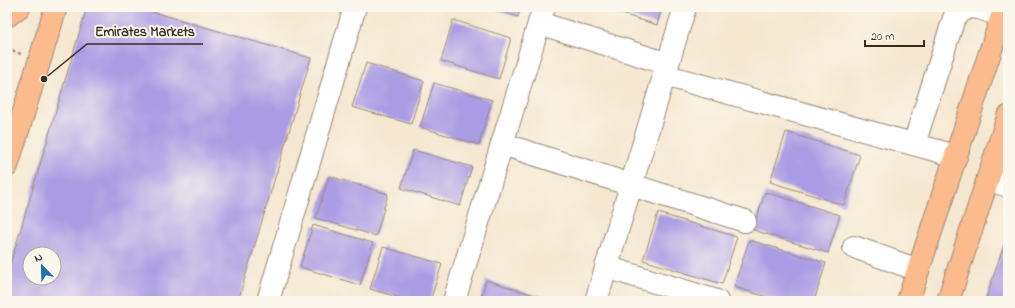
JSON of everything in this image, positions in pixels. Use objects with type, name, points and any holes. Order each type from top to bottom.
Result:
[{"type":"main road","points":[[7,16],[19,7]]},
{"type":"main road","points":[[7,166],[56,7]]},
{"type":"main road","points":[[908,301],[1003,12]]},
{"type":"main road","points":[[948,301],[1008,117]]},
{"type":"street","points":[[268,301],[356,7]]},
{"type":"street","points":[[596,301],[685,7]]},
{"type":"street","points":[[914,144],[954,18],[965,8],[979,8],[1003,12]]},
{"type":"street","points":[[454,301],[541,15],[666,70],[956,156]]},
{"type":"street","points":[[502,144],[745,221]]},
{"type":"street","points":[[988,179],[1008,186]]},
{"type":"street","points":[[854,247],[918,270]]},
{"type":"street","points":[[606,267],[717,301]]},
{"type":"path","points":[[8,48],[22,54]]},
{"type":"building","points":[[87,7],[136,7],[311,58],[238,301],[7,301],[7,275]]},
{"type":"building","points":[[486,7],[521,7],[518,17]]},
{"type":"building","points":[[600,7],[662,7],[657,25]]},
{"type":"building","points":[[453,20],[511,38],[499,79],[441,61]]},
{"type":"building","points":[[366,63],[424,81],[411,124],[352,107]]},
{"type":"building","points":[[434,83],[492,100],[479,145],[420,127]]},
{"type":"building","points":[[786,132],[860,155],[844,205],[770,182]]},
{"type":"building","points":[[413,150],[472,167],[460,206],[401,188]]},
{"type":"building","points":[[329,176],[388,194],[376,236],[316,218]]},
{"type":"building","points":[[765,192],[840,215],[828,253],[753,230]]},
{"type":"building","points":[[658,213],[737,237],[722,284],[643,260]]},
{"type":"building","points":[[313,225],[373,243],[360,285],[300,267]]},
{"type":"building","points":[[749,240],[826,263],[814,301],[780,301],[734,287]]},
{"type":"building","points":[[1004,245],[1008,247],[1008,301],[985,301]]},
{"type":"building","points":[[383,247],[442,264],[430,301],[411,301],[370,289]]},
{"type":"building","points":[[486,280],[554,301],[480,301]]},
{"type":"place","name":"Emirates Markets","points":[[44,79]]}]
